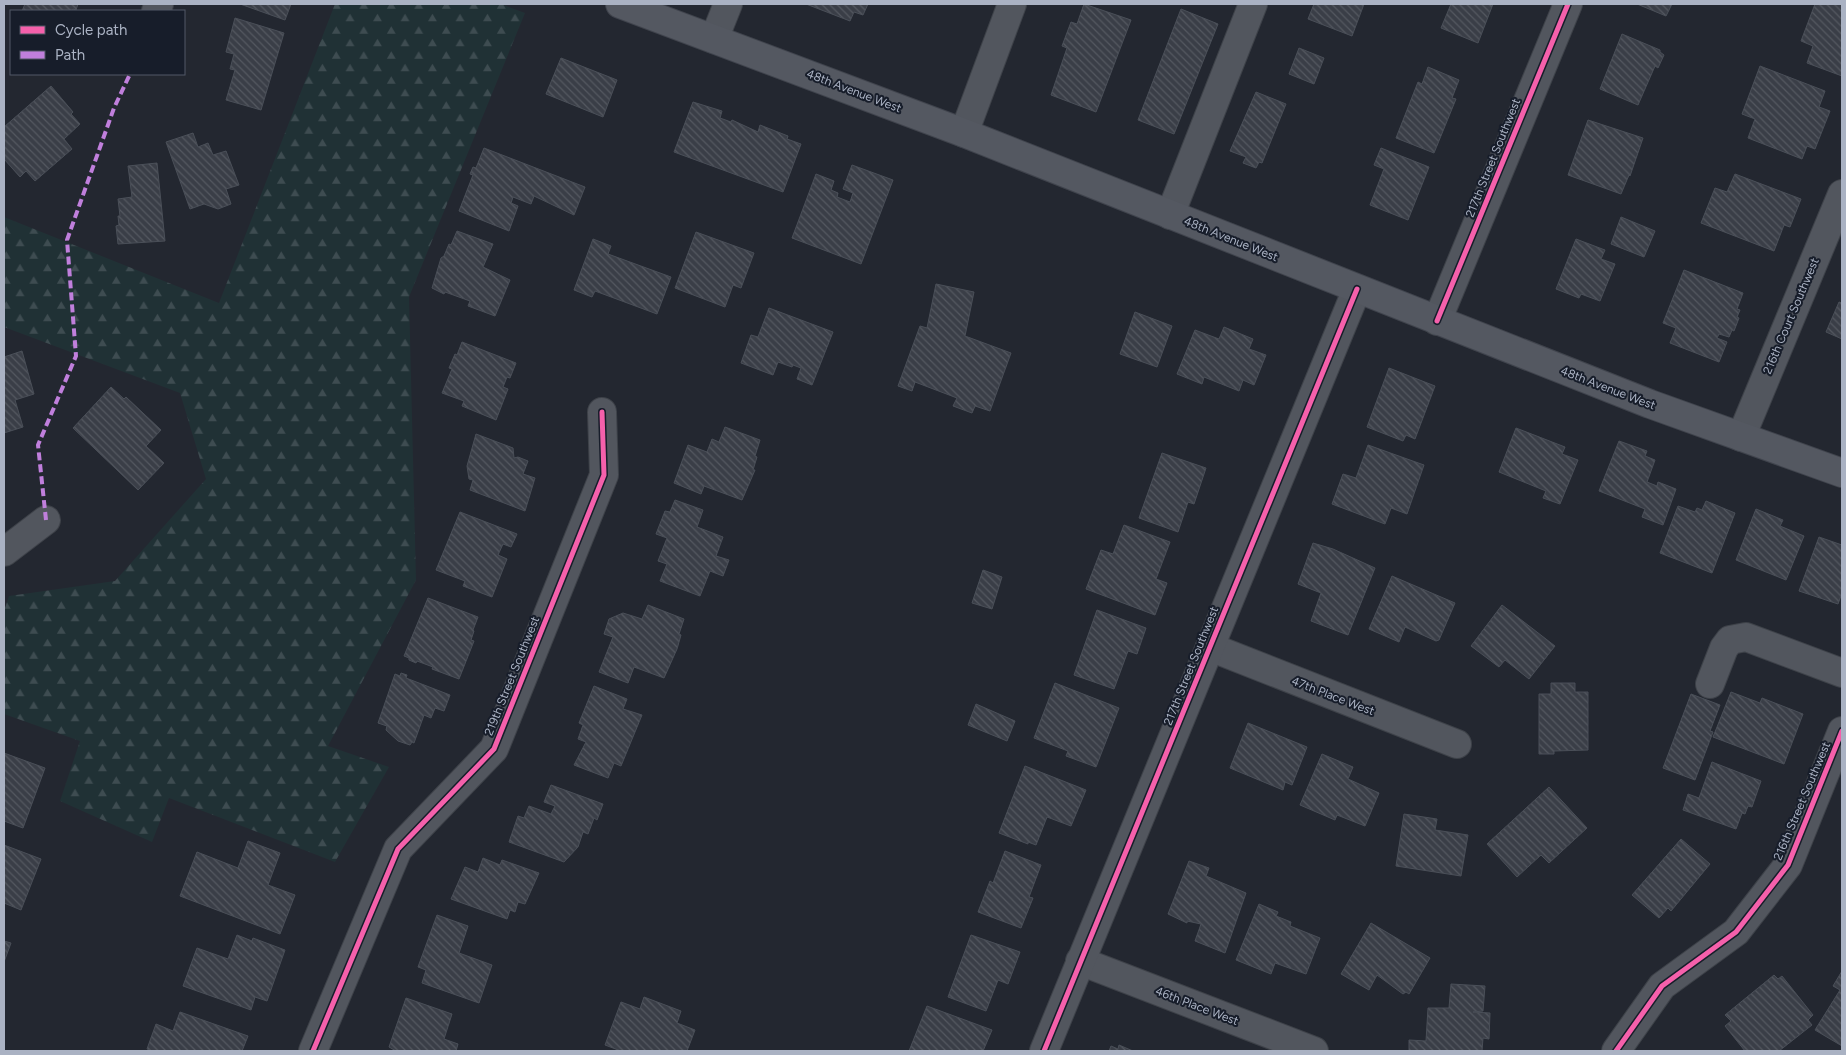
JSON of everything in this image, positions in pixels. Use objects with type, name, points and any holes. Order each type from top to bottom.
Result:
[{"type":"main road","name":"48th Avenue West","points":[[620,4],[964,133],[1437,321],[1740,437],[1842,473]]},
{"type":"street","points":[[714,38],[728,4]]},
{"type":"street","points":[[964,133],[1012,4]]},
{"type":"street","points":[[1170,215],[1253,4]]},
{"type":"street","name":"217th Street Southwest","points":[[1437,321],[1568,4]]},
{"type":"street","name":"216th Court Southwest","points":[[1740,437],[1842,194]]},
{"type":"street","name":"217th Street Southwest","points":[[1044,1051],[1357,289]]},
{"type":"street","name":"219th Street Southwest","points":[[313,1051],[398,849],[494,749],[604,475],[602,412]]},
{"type":"street","points":[[4,552],[46,520]]},
{"type":"street","points":[[1710,684],[1724,648],[1730,640],[1746,637],[1842,673]]},
{"type":"street","name":"47th Place West","points":[[1210,648],[1457,744]]},
{"type":"street","name":"216th Street Southwest","points":[[1616,1051],[1662,986],[1736,932],[1788,865],[1842,731]]},
{"type":"street","name":"46th Place West","points":[[1080,961],[1314,1051]]},
{"type":"green space","points":[[335,4],[501,4],[525,13],[409,297],[416,580],[328,746],[389,767],[335,862],[169,798],[152,842],[60,801],[80,741],[4,714],[4,611],[9,596],[115,581],[206,479],[180,393],[4,327],[4,217],[219,303]]},
{"type":"building","points":[[25,4],[78,4],[76,10],[22,10]]},
{"type":"building","points":[[240,4],[291,4],[285,20]]},
{"type":"building","points":[[806,4],[868,4],[863,15],[854,12],[850,21]]},
{"type":"building","points":[[1084,4],[1131,20],[1096,112],[1051,95],[1067,48],[1062,46],[1071,22],[1077,24]]},
{"type":"building","points":[[1314,4],[1364,4],[1352,36],[1308,19]]},
{"type":"building","points":[[1451,4],[1493,4],[1478,43],[1441,28]]},
{"type":"building","points":[[1637,4],[1672,4],[1666,16]]},
{"type":"building","points":[[1815,4],[1842,4],[1842,76],[1807,63],[1813,46],[1801,41]]},
{"type":"building","points":[[1181,9],[1218,24],[1174,134],[1138,120]]},
{"type":"building","points":[[235,18],[284,33],[261,110],[226,100],[235,70],[230,69],[234,54],[226,52]]},
{"type":"building","points":[[1622,34],[1660,50],[1664,55],[1658,68],[1655,66],[1638,105],[1600,89]]},
{"type":"building","points":[[1299,48],[1324,58],[1314,84],[1289,74]]},
{"type":"building","points":[[561,58],[617,80],[603,117],[546,94]]},
{"type":"building","points":[[1760,66],[1825,91],[1819,107],[1830,111],[1815,149],[1807,146],[1802,159],[1748,138],[1755,119],[1742,114]]},
{"type":"building","points":[[1428,67],[1459,80],[1452,98],[1456,99],[1434,153],[1396,138],[1418,82],[1422,84]]},
{"type":"building","points":[[51,86],[73,112],[71,114],[80,124],[64,139],[72,149],[35,181],[26,171],[20,177],[4,159],[4,127]]},
{"type":"building","points":[[1256,92],[1286,104],[1262,163],[1259,162],[1256,168],[1243,163],[1246,157],[1230,151]]},
{"type":"building","points":[[693,102],[722,111],[720,118],[731,122],[732,120],[758,132],[760,125],[788,136],[787,139],[801,144],[783,192],[674,152]]},
{"type":"building","points":[[1588,120],[1643,138],[1630,176],[1621,194],[1568,175]]},
{"type":"building","points":[[193,133],[198,147],[208,143],[213,155],[226,151],[239,185],[226,189],[231,204],[218,209],[204,204],[190,209],[166,142]]},
{"type":"building","points":[[484,148],[585,187],[574,215],[534,196],[531,204],[513,197],[511,203],[518,206],[509,231],[459,211],[473,175],[470,174],[473,167],[476,168]]},
{"type":"building","points":[[1381,148],[1429,167],[1408,220],[1370,205],[1384,169],[1374,165]]},
{"type":"building","points":[[157,163],[165,241],[118,244],[116,226],[119,225],[118,216],[120,216],[118,199],[132,197],[128,166]]},
{"type":"building","points":[[852,165],[893,180],[861,264],[792,238],[816,174],[834,181],[831,190],[838,193],[837,197],[850,202],[853,193],[843,189]]},
{"type":"building","points":[[1735,174],[1801,199],[1790,227],[1784,225],[1774,251],[1701,223],[1715,188],[1727,192]]},
{"type":"building","points":[[1621,217],[1655,231],[1644,257],[1611,244]]},
{"type":"building","points":[[457,231],[493,244],[483,267],[510,280],[495,316],[468,306],[470,301],[445,292],[444,294],[432,288],[441,258],[444,256],[449,244],[451,245]]},
{"type":"building","points":[[696,232],[754,253],[741,288],[733,285],[725,307],[675,288]]},
{"type":"building","points":[[593,239],[611,246],[608,254],[671,277],[657,314],[595,291],[592,297],[574,290]]},
{"type":"building","points":[[1576,239],[1605,250],[1601,259],[1615,264],[1600,301],[1581,294],[1579,298],[1556,289]]},
{"type":"building","points":[[1684,270],[1743,293],[1737,309],[1740,310],[1737,317],[1739,318],[1734,331],[1732,330],[1729,337],[1719,334],[1717,338],[1727,342],[1719,362],[1670,343],[1676,328],[1663,323]]},
{"type":"building","points":[[936,284],[974,292],[965,336],[1011,353],[990,411],[975,406],[972,413],[953,406],[957,398],[915,382],[912,391],[898,386],[920,326],[927,328]]},
{"type":"building","points":[[1839,302],[1842,303],[1842,339],[1826,332]]},
{"type":"building","points":[[769,308],[833,332],[812,385],[797,379],[801,368],[793,365],[792,367],[778,362],[773,375],[741,363],[751,335],[758,337]]},
{"type":"building","points":[[1135,312],[1172,326],[1157,367],[1120,354]]},
{"type":"building","points":[[1224,327],[1253,339],[1249,349],[1266,355],[1254,385],[1243,380],[1239,391],[1204,377],[1202,384],[1177,374],[1195,330],[1219,339]]},
{"type":"building","points":[[462,342],[516,363],[510,378],[507,377],[503,387],[508,389],[496,420],[462,406],[464,401],[442,393],[452,369],[449,368]]},
{"type":"building","points":[[22,351],[34,394],[15,400],[23,427],[4,433],[4,357]]},
{"type":"building","points":[[1389,368],[1435,386],[1415,439],[1406,435],[1403,441],[1367,427]]},
{"type":"building","points":[[111,387],[124,399],[126,397],[161,430],[146,446],[164,463],[138,490],[73,428]]},
{"type":"building","points":[[725,427],[760,440],[755,456],[757,457],[753,470],[755,470],[742,500],[704,486],[701,494],[674,483],[688,445],[707,452],[712,439],[719,442]]},
{"type":"building","points":[[1516,428],[1565,447],[1562,454],[1578,460],[1560,504],[1543,498],[1546,491],[1499,472]]},
{"type":"building","points":[[476,434],[513,448],[514,458],[518,457],[528,461],[523,474],[535,478],[525,511],[470,490],[473,480],[469,479],[467,466]]},
{"type":"building","points":[[1619,441],[1647,451],[1645,456],[1655,460],[1647,482],[1657,486],[1658,482],[1676,489],[1663,525],[1642,517],[1645,509],[1599,491]]},
{"type":"building","points":[[1368,445],[1424,465],[1407,514],[1391,508],[1385,524],[1332,504],[1343,474],[1356,478]]},
{"type":"building","points":[[1162,453],[1206,468],[1194,504],[1188,502],[1178,532],[1139,518]]},
{"type":"building","points":[[675,500],[703,510],[697,527],[723,537],[716,556],[729,560],[723,576],[710,571],[700,596],[660,581],[667,564],[658,561],[667,538],[656,534],[665,511],[670,512]]},
{"type":"building","points":[[1706,501],[1735,513],[1712,573],[1660,553],[1678,506],[1695,512],[1697,508],[1702,510]]},
{"type":"building","points":[[1756,509],[1783,520],[1780,526],[1804,536],[1786,580],[1736,560]]},
{"type":"building","points":[[460,512],[517,534],[511,547],[503,544],[498,555],[507,559],[492,597],[463,586],[465,581],[436,570]]},
{"type":"building","points":[[1124,525],[1170,542],[1156,579],[1167,583],[1155,615],[1086,589],[1101,550],[1113,554]]},
{"type":"building","points":[[1819,537],[1842,545],[1842,593],[1838,604],[1799,591]]},
{"type":"building","points":[[1313,543],[1333,549],[1375,568],[1348,635],[1311,621],[1321,593],[1298,584]]},
{"type":"building","points":[[983,570],[1002,577],[992,609],[972,603]]},
{"type":"building","points":[[1392,576],[1455,603],[1439,640],[1436,641],[1405,627],[1399,642],[1369,629]]},
{"type":"building","points":[[428,598],[478,617],[471,640],[474,641],[459,679],[417,661],[416,663],[404,656]]},
{"type":"building","points":[[648,605],[684,619],[677,649],[664,678],[634,667],[628,683],[599,672],[613,637],[604,634],[609,619],[623,613],[642,619]]},
{"type":"building","points":[[1502,605],[1555,646],[1529,679],[1505,660],[1499,667],[1471,646]]},
{"type":"building","points":[[1097,610],[1146,628],[1137,654],[1128,651],[1114,689],[1074,675]]},
{"type":"building","points":[[401,673],[407,675],[406,678],[450,695],[444,711],[435,708],[431,718],[424,715],[414,743],[412,742],[410,745],[398,741],[386,730],[387,726],[378,723],[395,674],[400,676]]},
{"type":"building","points":[[1055,683],[1119,708],[1096,767],[1066,756],[1068,751],[1034,738]]},
{"type":"building","points":[[1551,683],[1575,683],[1575,692],[1588,692],[1588,750],[1554,751],[1554,754],[1539,754],[1539,694],[1551,694]]},
{"type":"building","points":[[594,686],[627,699],[623,709],[642,715],[621,766],[614,763],[608,778],[574,765],[586,742],[578,739],[583,725],[579,723]]},
{"type":"building","points":[[1731,692],[1760,703],[1762,698],[1803,714],[1784,764],[1713,737]]},
{"type":"building","points":[[1691,694],[1720,705],[1710,731],[1713,732],[1695,780],[1663,768]]},
{"type":"building","points":[[976,704],[1015,721],[1007,741],[968,725]]},
{"type":"building","points":[[1248,723],[1307,747],[1292,785],[1285,782],[1283,790],[1230,768]]},
{"type":"building","points":[[4,753],[45,768],[23,828],[4,821]]},
{"type":"building","points":[[1322,754],[1353,767],[1348,779],[1379,793],[1365,826],[1337,815],[1335,820],[1300,805]]},
{"type":"building","points":[[1712,762],[1761,781],[1752,807],[1748,806],[1745,814],[1742,813],[1736,829],[1683,810],[1688,794],[1699,798]]},
{"type":"building","points":[[1025,766],[1086,790],[1071,826],[1047,817],[1036,845],[1028,842],[1028,844],[999,833]]},
{"type":"building","points":[[551,785],[603,804],[597,820],[594,818],[588,834],[583,832],[578,847],[564,862],[509,842],[518,816],[524,818],[529,806],[551,814],[555,806],[544,802]]},
{"type":"building","points":[[1549,787],[1587,828],[1549,863],[1541,855],[1517,877],[1487,844]]},
{"type":"building","points":[[1404,814],[1437,819],[1435,830],[1468,835],[1461,876],[1396,866]]},
{"type":"building","points":[[1681,839],[1710,864],[1671,911],[1668,908],[1659,918],[1632,895]]},
{"type":"building","points":[[248,841],[280,853],[268,885],[295,895],[280,934],[180,896],[197,852],[238,868]]},
{"type":"building","points":[[4,845],[41,859],[21,910],[4,903]]},
{"type":"building","points":[[1005,851],[1041,865],[1029,897],[1033,898],[1021,928],[978,912],[990,881],[993,883]]},
{"type":"building","points":[[483,858],[500,865],[502,860],[539,873],[525,904],[518,902],[515,912],[510,910],[507,919],[451,899],[465,867],[478,872]]},
{"type":"building","points":[[1189,861],[1209,868],[1206,876],[1246,893],[1225,953],[1195,941],[1201,924],[1187,921],[1187,923],[1168,914]]},
{"type":"building","points":[[1259,904],[1278,912],[1276,916],[1291,922],[1290,926],[1320,938],[1306,974],[1275,963],[1271,974],[1236,960]]},
{"type":"building","points":[[437,915],[468,926],[459,953],[492,965],[479,1003],[422,983],[426,970],[418,967]]},
{"type":"building","points":[[1371,923],[1430,958],[1409,994],[1406,992],[1403,994],[1377,975],[1369,990],[1341,974]]},
{"type":"building","points":[[237,935],[252,941],[253,938],[285,950],[267,1001],[255,997],[251,1010],[183,986],[197,948],[228,959]]},
{"type":"building","points":[[971,935],[1020,952],[1008,984],[998,980],[986,1011],[948,997]]},
{"type":"building","points":[[4,941],[11,943],[4,962]]},
{"type":"building","points":[[1842,971],[1842,1046],[1815,1030],[1840,990],[1833,986]]},
{"type":"building","points":[[1774,975],[1778,979],[1782,976],[1813,1015],[1808,1020],[1812,1025],[1779,1051],[1745,1051],[1725,1026],[1731,1021],[1725,1015]]},
{"type":"building","points":[[1451,984],[1485,986],[1483,1011],[1473,1012],[1490,1013],[1489,1039],[1483,1038],[1482,1051],[1409,1051],[1409,1040],[1426,1041],[1428,1008],[1449,1008]]},
{"type":"building","points":[[644,997],[681,1011],[677,1023],[695,1030],[687,1051],[621,1051],[605,1045],[621,1002],[640,1009]]},
{"type":"building","points":[[406,998],[452,1014],[444,1039],[458,1044],[456,1051],[396,1051],[389,1047]]},
{"type":"building","points":[[927,1006],[992,1030],[983,1051],[909,1051]]},
{"type":"building","points":[[180,1012],[248,1036],[242,1051],[153,1051],[147,1049],[156,1024],[173,1031]]},
{"type":"building","points":[[1119,1045],[1133,1051],[1109,1051],[1111,1046],[1118,1049]]},
{"type":"marked path","points":[[46,520],[38,445],[76,356],[67,240],[114,108],[130,75]]},
{"type":"cycle path","points":[[1437,321],[1568,4]]},
{"type":"cycle path","points":[[1044,1051],[1357,289]]},
{"type":"cycle path","points":[[313,1051],[398,849],[494,749],[604,475],[602,412]]},
{"type":"cycle path","points":[[1616,1051],[1662,986],[1736,932],[1788,865],[1842,731]]}]
